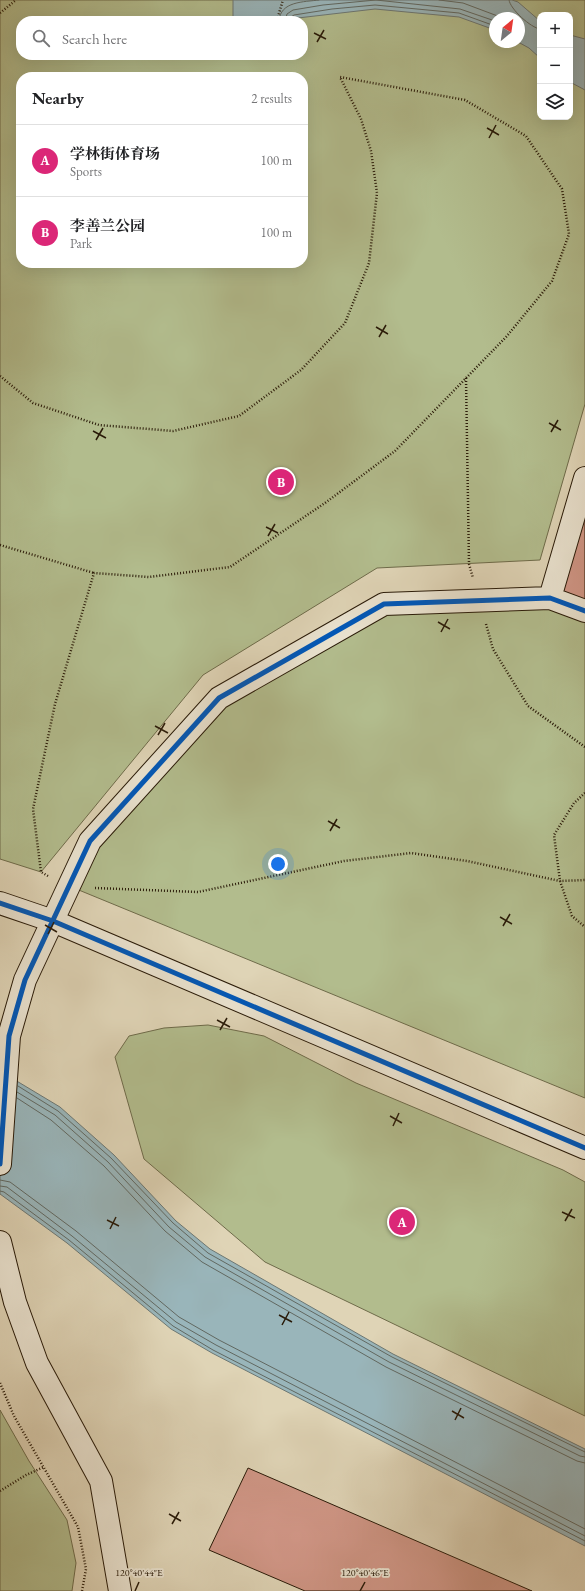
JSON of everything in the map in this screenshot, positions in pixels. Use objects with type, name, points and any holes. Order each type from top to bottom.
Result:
[{"type":"street","points":[[550,598],[585,478]]},
{"type":"street","points":[[0,1164],[10,1036],[25,980],[90,841],[219,698],[384,604],[550,598],[585,611]]},
{"type":"street","points":[[0,903],[53,921],[585,1148]]},
{"type":"street","points":[[0,1242],[15,1302],[37,1363],[101,1481],[120,1591]]},
{"type":"path","points":[[0,13],[16,0]]},
{"type":"path","points":[[278,16],[283,0]]},
{"type":"path","points":[[0,376],[33,403],[99,425],[173,431],[239,416],[301,370],[345,323],[369,262],[377,193],[371,151],[361,119],[340,77],[465,100],[526,136],[562,188],[570,234],[552,281],[507,336],[395,451],[324,503],[230,567],[149,577],[94,573],[0,545]]},
{"type":"path","points":[[94,573],[55,704],[33,809],[41,872],[69,886],[198,892],[344,861],[411,853],[467,861],[560,881],[585,880]]},
{"type":"path","points":[[585,792],[574,803],[554,835],[560,881],[572,916],[585,927]]},
{"type":"path","points":[[0,1383],[14,1416],[78,1527],[86,1569],[82,1591]]},
{"type":"path","points":[[0,1491],[26,1475],[44,1467]]},
{"type":"green space","points":[[0,0],[585,0],[585,404],[540,560],[377,568],[203,675],[41,872],[0,859]]},
{"type":"green space","points":[[550,598],[585,611],[585,1098],[69,886],[90,841],[219,698],[384,604]]},
{"type":"green space","points":[[208,1025],[264,1036],[356,1083],[563,1170],[585,1182],[585,1416],[265,1262],[144,1159],[115,1057],[129,1036],[164,1028]]},
{"type":"green space","points":[[0,1410],[29,1461],[67,1520],[76,1563],[72,1591],[0,1591]]},
{"type":"water","points":[[233,0],[512,0],[518,2],[537,18],[537,55],[525,46],[525,12],[489,12],[489,28],[459,17],[375,9],[308,16],[233,16]]},
{"type":"water","points":[[573,36],[585,39],[585,90],[573,84]]},
{"type":"water","points":[[0,1071],[60,1107],[114,1155],[176,1221],[210,1249],[393,1354],[585,1449],[585,1546],[212,1353],[171,1329],[67,1243],[0,1194]]},
{"type":"building","points":[[585,478],[585,611],[550,598]]},
{"type":"building","points":[[248,1468],[532,1591],[305,1591],[209,1550]]},
{"type":"cycle path","points":[[0,1164],[9,1036],[25,980],[90,841],[219,698],[384,604],[550,598],[585,611]]},
{"type":"cycle path","points":[[0,903],[53,921],[585,1148]]},
{"type":"place","name":"李善兰公园","points":[[281,482]]},
{"type":"place","name":"学林街体育场","points":[[402,1222]]}]
